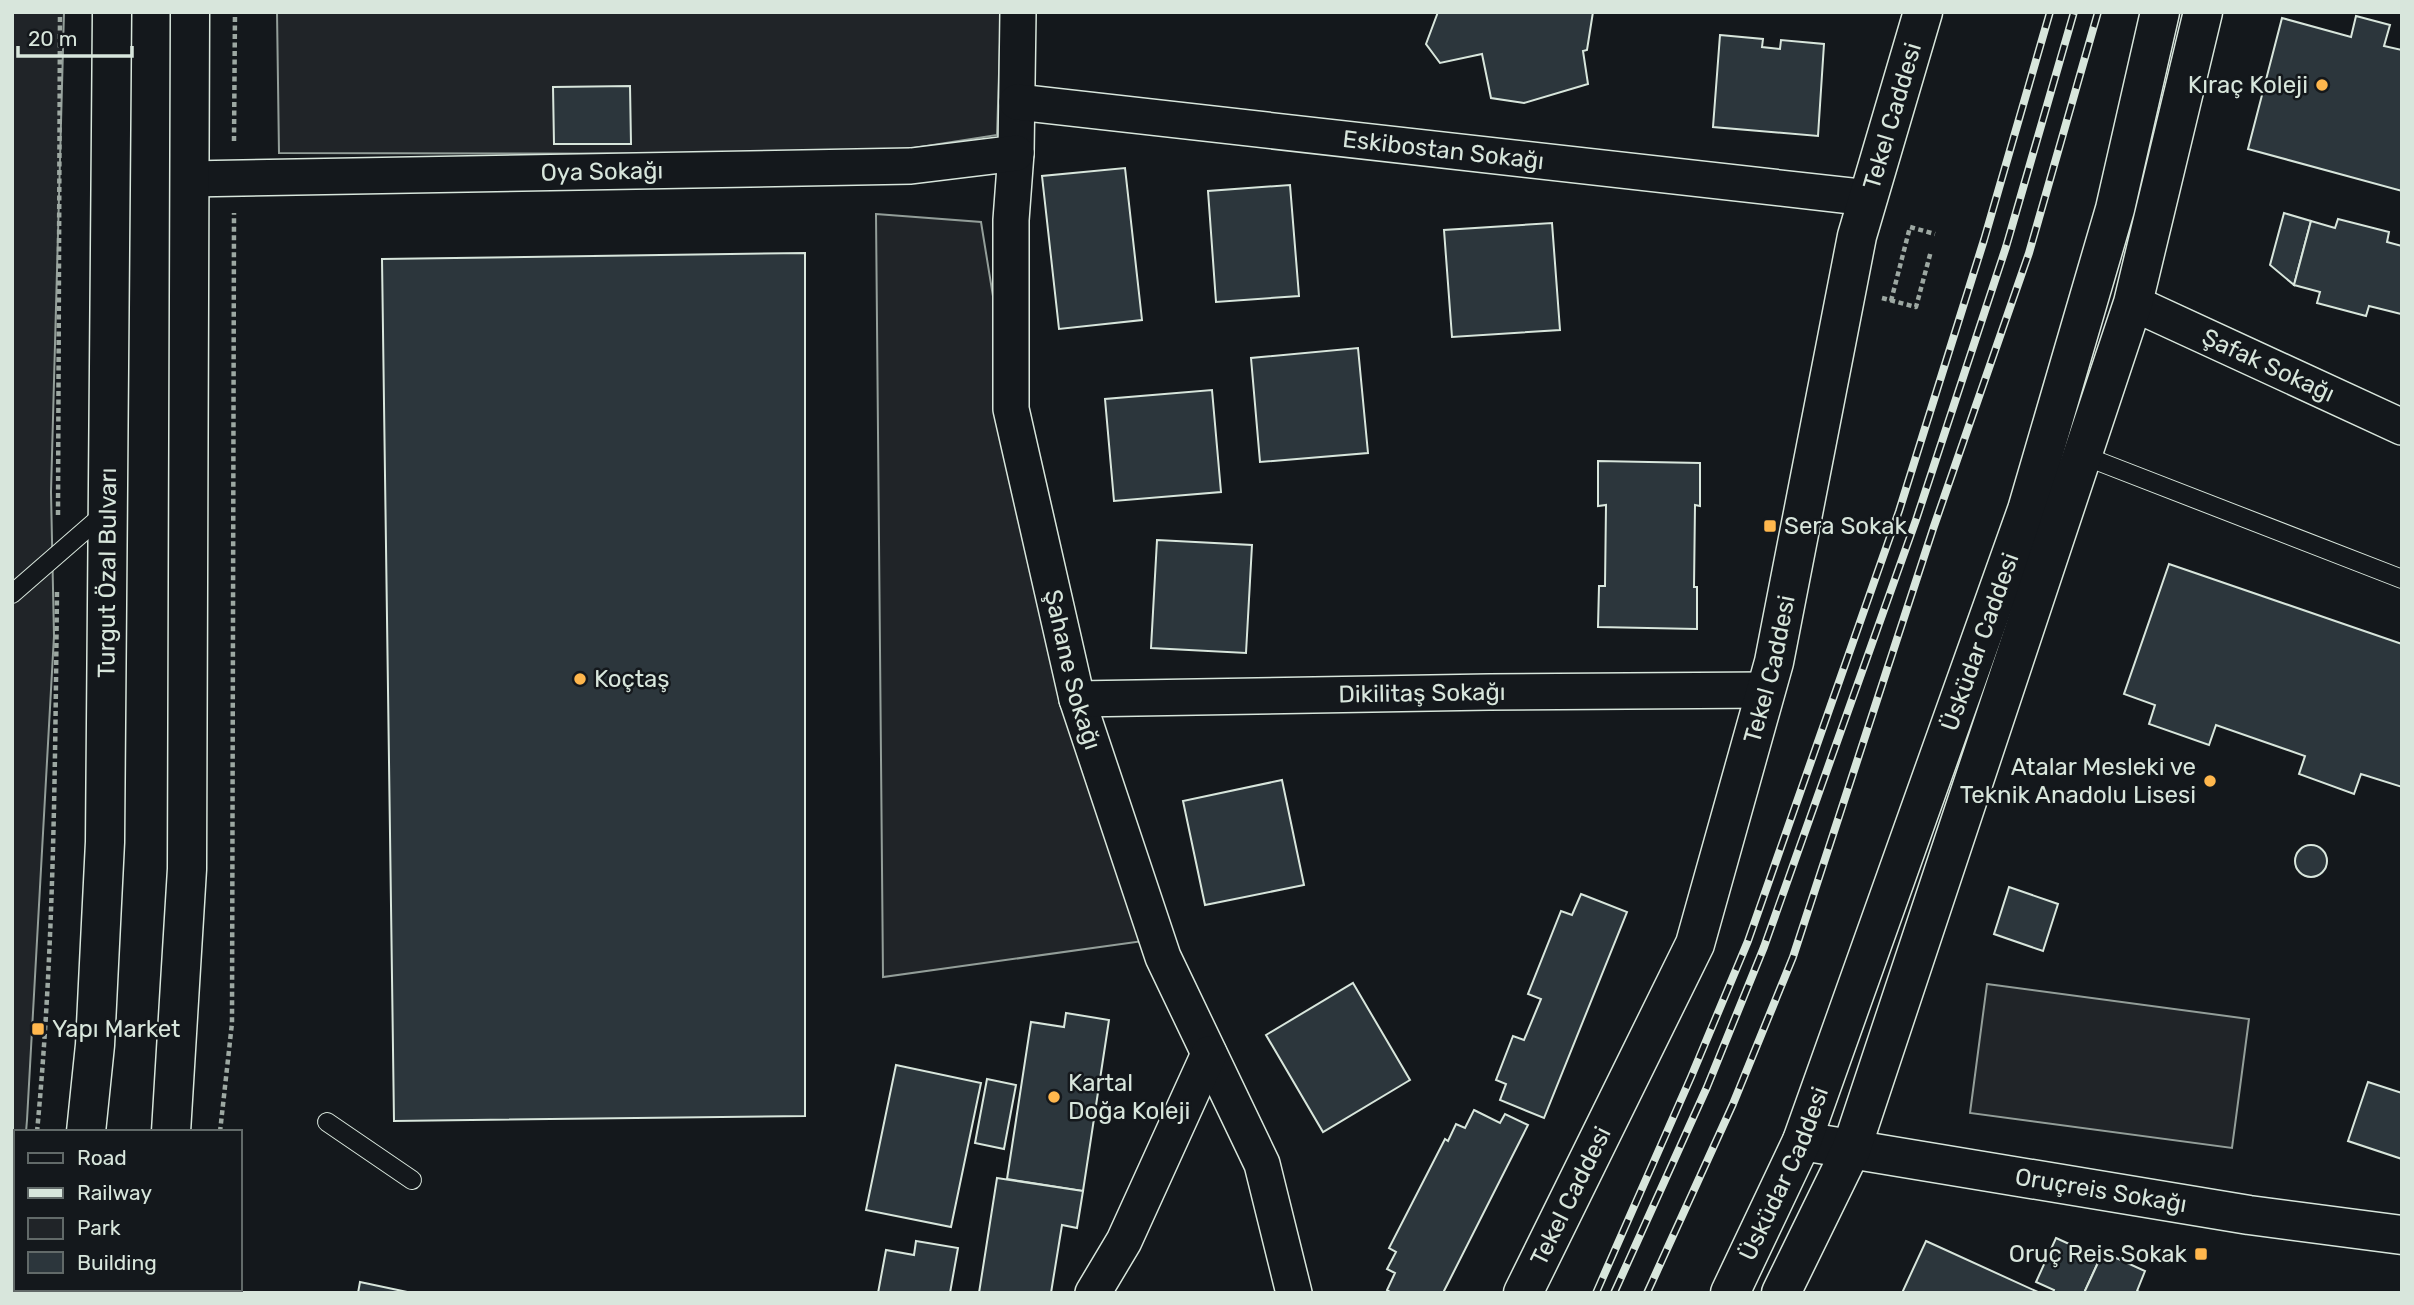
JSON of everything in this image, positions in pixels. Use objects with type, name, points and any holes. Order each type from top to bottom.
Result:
[{"type":"main road","name":"Turgut Özal Bulvarı","points":[[86,1130],[95,1045],[105,842],[111,12]]},
{"type":"main road","points":[[171,1130],[187,869],[190,12]]},
{"type":"main road","name":"Tekel Caddesi","points":[[1523,1293],[1695,944],[1774,662],[1857,236],[1923,12]]},
{"type":"main road","name":"Üsküdar Caddesi","points":[[1730,1293],[1802,1141],[2027,510],[2115,209],[2160,12]]},
{"type":"main road","name":"Üsküdar Caddesi","points":[[1781,1293],[1851,1150],[2133,303],[2203,12]]},
{"type":"main road","name":"Oruçreis Sokağı","points":[[1802,1141],[2235,1213],[2402,1235]]},
{"type":"street","name":"Şahane Sokağı","points":[[1018,12],[1016,153],[1011,220],[1011,409],[1077,699],[1163,957],[1262,1164],[1294,1293]]},
{"type":"street","name":"Eskibostan Sokağı","points":[[1017,102],[1869,198]]},
{"type":"street","name":"Oya Sokağı","points":[[188,179],[911,166],[1016,153]]},
{"type":"street","name":"Şafak Sokağı","points":[[2133,303],[2402,428]]},
{"type":"street","name":"Dikilitaş Sokağı","points":[[1077,699],[1766,690]]},
{"type":"street","points":[[1093,1293],[1124,1241],[1209,1054]]},
{"type":"lane","points":[[2082,455],[2402,579]]},
{"type":"lane","points":[[12,594],[107,511]]},
{"type":"lane","points":[[327,1122],[412,1180]]},
{"type":"path","points":[[219,1130],[232,1023],[235,12]]},
{"type":"path","points":[[1891,301],[1910,228],[1935,234]]},
{"type":"path","points":[[1916,307],[1931,251]]},
{"type":"green space","points":[[12,12],[64,12],[51,492],[54,636],[27,1120],[26,1130],[14,1130],[12,1249]]},
{"type":"green space","points":[[277,12],[1001,12],[997,135],[875,154],[279,153]]},
{"type":"green space","points":[[876,214],[981,222],[1035,556],[1158,939],[883,977]]},
{"type":"green space","points":[[1987,984],[2249,1019],[2232,1148],[1970,1113]]},
{"type":"building","points":[[1438,12],[1593,12],[1587,50],[1583,51],[1588,84],[1524,103],[1491,98],[1482,54],[1440,63],[1426,44]]},
{"type":"building","name":"Kıraç Koleji","points":[[2356,16],[2390,25],[2384,46],[2402,50],[2402,191],[2248,149],[2282,18],[2351,37]]},
{"type":"building","points":[[1720,35],[1763,39],[1762,47],[1780,49],[1781,40],[1824,44],[1818,136],[1713,127]]},
{"type":"building","points":[[630,86],[631,144],[554,144],[553,87]]},
{"type":"building","points":[[1125,168],[1142,320],[1059,329],[1042,176]]},
{"type":"building","points":[[1290,185],[1299,296],[1216,302],[1208,191]]},
{"type":"building","points":[[2284,213],[2311,221],[2294,285],[2270,265]]},
{"type":"building","points":[[2338,219],[2389,232],[2387,242],[2402,246],[2401,314],[2369,306],[2366,316],[2317,303],[2320,292],[2294,285],[2311,221],[2335,228]]},
{"type":"building","points":[[1552,223],[1560,330],[1452,337],[1444,230]]},
{"type":"building","points":[[805,253],[805,1116],[394,1121],[382,259]]},
{"type":"building","points":[[1358,348],[1368,453],[1260,462],[1251,358]]},
{"type":"building","points":[[1212,390],[1221,492],[1114,501],[1105,399]]},
{"type":"building","points":[[1598,461],[1700,463],[1700,506],[1695,505],[1694,587],[1697,587],[1697,629],[1598,627],[1599,586],[1605,586],[1606,505],[1598,506]]},
{"type":"building","points":[[1157,540],[1252,545],[1246,653],[1151,648]]},
{"type":"building","points":[[2169,564],[2402,644],[2402,787],[2361,774],[2354,794],[2299,774],[2305,756],[2216,725],[2209,745],[2149,724],[2155,705],[2124,694]]},
{"type":"building","points":[[1282,780],[1304,885],[1205,905],[1183,801]]},
{"type":"building","points":[[2311,845],[2322,850],[2327,861],[2322,872],[2311,877],[2300,872],[2295,861],[2300,850]]},
{"type":"building","points":[[2009,887],[2058,904],[2043,951],[1994,934]]},
{"type":"building","points":[[1581,894],[1627,912],[1544,1118],[1500,1100],[1506,1084],[1496,1080],[1513,1036],[1524,1040],[1541,999],[1528,994],[1561,911],[1572,915]]},
{"type":"building","points":[[1353,983],[1410,1080],[1323,1132],[1266,1035]]},
{"type":"building","points":[[1066,1013],[1109,1020],[1083,1191],[1007,1179],[1031,1022],[1064,1027]]},
{"type":"building","points":[[896,1065],[981,1083],[951,1227],[866,1210]]},
{"type":"building","points":[[987,1079],[1016,1085],[1004,1149],[975,1143]]},
{"type":"building","points":[[2368,1082],[2402,1093],[2402,1159],[2348,1141]]},
{"type":"building","points":[[1474,1110],[1500,1123],[1505,1114],[1528,1125],[1443,1293],[1392,1293],[1387,1290],[1395,1273],[1387,1269],[1396,1252],[1389,1248],[1445,1139],[1448,1141],[1456,1124],[1465,1128]]},
{"type":"building","points":[[997,1178],[1083,1191],[1077,1228],[1062,1225],[1051,1293],[979,1293]]},
{"type":"building","points":[[2056,1238],[2100,1258],[2084,1293],[2053,1293],[2054,1290],[2036,1282]]},
{"type":"building","points":[[916,1241],[958,1248],[950,1293],[878,1293],[886,1250],[914,1255]]},
{"type":"building","points":[[1926,1241],[2040,1293],[1902,1293]]},
{"type":"building","points":[[2103,1252],[2145,1271],[2137,1291],[2141,1293],[2084,1293]]},
{"type":"building","points":[[360,1282],[412,1293],[358,1293]]},
{"type":"railway","points":[[1596,1293],[1748,941],[1899,511],[1984,240],[2050,12]]},
{"type":"railway","points":[[1614,1293],[1707,1087],[1764,947],[1916,520],[2006,247],[2074,12]]},
{"type":"railway","points":[[1647,1293],[1733,1104],[1793,957],[1933,529],[2029,253],[2098,12]]},
{"type":"place","name":"Kıraç Koleji","points":[[2322,85]]},
{"type":"place","name":"Sera Sokak","points":[[1770,526]]},
{"type":"place","name":"Koçtaş","points":[[580,679]]},
{"type":"place","name":"Atalar Mesleki ve Teknik Anadolu Lisesi","points":[[2210,781]]},
{"type":"place","name":"Yapı Market","points":[[38,1029]]},
{"type":"place","name":"Kartal Doğa Koleji","points":[[1054,1097]]},
{"type":"place","name":"Oruç Reis Sokak","points":[[2201,1254]]}]
